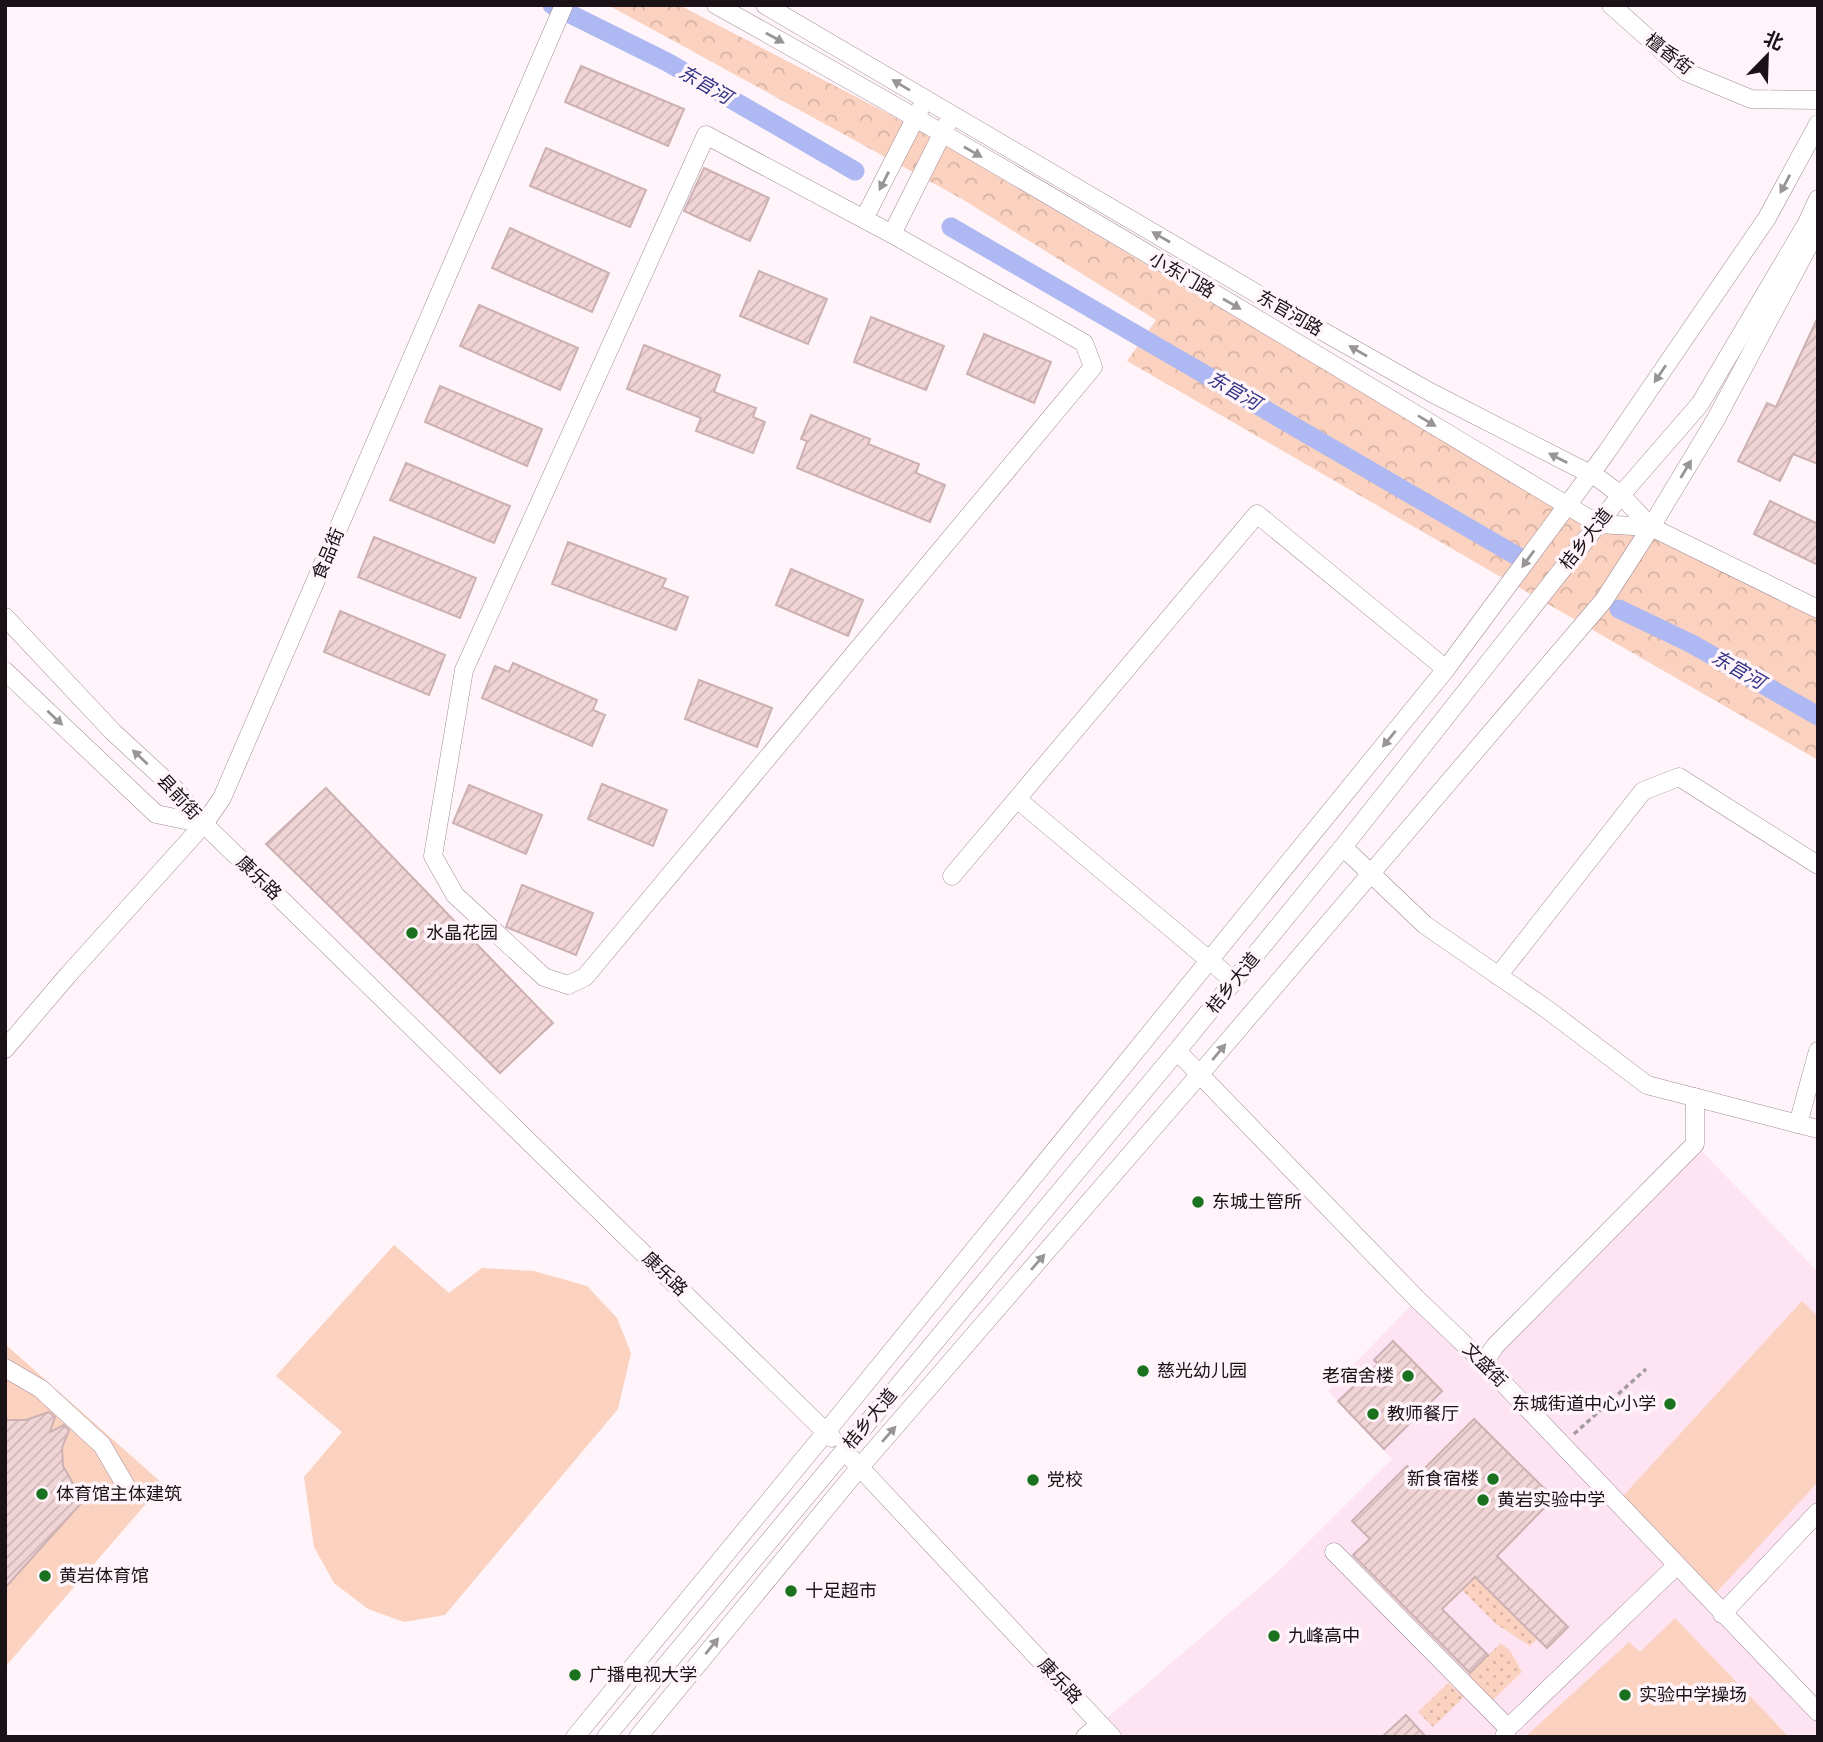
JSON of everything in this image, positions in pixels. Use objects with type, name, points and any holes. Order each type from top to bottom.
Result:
[{"type":"street","name":"食品街","points":[[5,1049],[204,824],[222,798],[564,5]]},
{"type":"street","name":"小东门路","points":[[716,5],[916,118],[1598,524],[1651,527]]},
{"type":"street","name":"东官河路","points":[[765,5],[1430,392],[1590,474],[1620,495],[1651,527],[1818,609]]},
{"type":"street","name":"檀香街","points":[[1611,5],[1686,72],[1751,99],[1818,100]]},
{"type":"street","points":[[864,219],[924,99]]},
{"type":"street","points":[[892,234],[951,114]]},
{"type":"street","points":[[575,1737],[1446,669],[1590,474],[1767,218],[1818,124]]},
{"type":"street","points":[[706,135],[864,219],[1084,343],[1093,367],[585,977],[568,985],[544,977],[455,895],[433,856],[464,670],[706,135]]},
{"type":"street","name":"桔乡大道","points":[[606,1737],[1177,1051],[1343,847],[1620,495],[1700,404],[1807,223],[1818,199]]},
{"type":"street","points":[[638,1737],[860,1467],[1604,600],[1716,419],[1818,228]]},
{"type":"street","points":[[952,876],[1257,514],[1446,669]]},
{"type":"street","name":"县前街","points":[[5,617],[113,732],[176,790],[204,824]]},
{"type":"street","name":"县前街","points":[[5,671],[156,814],[204,824]]},
{"type":"street","points":[[1498,976],[1643,791],[1679,777],[1818,865]]},
{"type":"street","points":[[1017,799],[1234,981]]},
{"type":"street","name":"康乐路","points":[[204,824],[826,1432],[1106,1730]]},
{"type":"street","points":[[1343,847],[1425,925],[1549,1010],[1647,1085],[1818,1129]]},
{"type":"street","name":"文盛街","points":[[1177,1051],[1417,1299],[1484,1363],[1722,1614],[1817,1709]]},
{"type":"street","points":[[1798,1124],[1818,1051]]},
{"type":"street","points":[[1484,1363],[1495,1346],[1695,1144],[1695,1097]]},
{"type":"street","points":[[5,1368],[41,1389],[102,1445],[130,1493]]},
{"type":"street","points":[[1722,1614],[1818,1512]]},
{"type":"street","points":[[1334,1552],[1506,1732],[1676,1566]]},
{"type":"street","points":[[1086,1737],[1106,1730]]},
{"type":"path","points":[[1562,1445],[1646,1369]]},
{"type":"shaded area","points":[[1695,1144],[1818,1272],[1818,1512],[1722,1614],[1818,1712],[1818,1737],[1112,1737],[1100,1724],[1280,1570],[1392,1459],[1328,1391],[1417,1299],[1484,1362]]},
{"type":"green space","points":[[608,5],[679,5],[889,114],[970,160],[1545,500],[1651,527],[1818,609],[1818,760],[1127,361],[1156,320],[962,199]]},
{"type":"green space","points":[[394,1245],[449,1293],[482,1268],[534,1271],[587,1286],[617,1318],[631,1353],[618,1409],[445,1615],[404,1622],[368,1609],[334,1583],[314,1547],[304,1477],[342,1432],[276,1376]]},
{"type":"green space","points":[[1802,1301],[1818,1317],[1818,1482],[1715,1594],[1622,1497]]},
{"type":"green space","name":"黄岩体育馆","points":[[5,1344],[163,1484],[5,1667]]},
{"type":"green space","points":[[1475,1577],[1537,1639],[1530,1646],[1496,1624],[1462,1590]]},
{"type":"green space","points":[[1675,1618],[1789,1737],[1525,1737],[1629,1642],[1640,1652]]},
{"type":"green space","points":[[1501,1643],[1511,1652],[1522,1672],[1491,1702],[1466,1676]]},
{"type":"green space","points":[[1448,1683],[1464,1697],[1433,1727],[1418,1712]]},
{"type":"building","points":[[581,66],[684,109],[668,146],[565,102]]},
{"type":"building","points":[[546,148],[646,190],[630,227],[530,186]]},
{"type":"building","points":[[704,168],[769,198],[750,241],[684,211]]},
{"type":"building","points":[[510,228],[609,273],[592,312],[492,268]]},
{"type":"building","points":[[759,271],[827,299],[808,344],[740,316]]},
{"type":"building","points":[[479,305],[578,348],[560,390],[460,346]]},
{"type":"building","points":[[871,317],[944,346],[926,390],[854,362]]},
{"type":"building","points":[[1818,317],[1818,464],[1793,454],[1780,481],[1738,461],[1767,403],[1776,407]]},
{"type":"building","points":[[984,334],[1051,362],[1034,403],[967,374]]},
{"type":"building","points":[[644,345],[720,375],[714,392],[756,408],[753,417],[765,422],[753,453],[696,431],[701,418],[627,389]]},
{"type":"building","points":[[440,386],[542,429],[527,466],[425,422]]},
{"type":"building","points":[[811,415],[870,439],[868,444],[919,464],[916,473],[945,485],[930,522],[797,468],[807,441],[801,439]]},
{"type":"building","points":[[406,463],[510,506],[494,543],[390,500]]},
{"type":"building","points":[[1770,501],[1818,524],[1818,565],[1754,534]]},
{"type":"building","points":[[374,537],[476,578],[460,618],[358,577]]},
{"type":"building","points":[[568,542],[666,579],[662,587],[688,597],[676,630],[552,584]]},
{"type":"building","points":[[791,569],[863,600],[848,636],[776,605]]},
{"type":"building","points":[[340,611],[445,655],[429,695],[324,652]]},
{"type":"building","points":[[513,663],[597,700],[593,710],[605,715],[592,746],[482,698],[495,666],[509,672]]},
{"type":"building","points":[[699,680],[772,708],[757,747],[685,719]]},
{"type":"building","points":[[602,784],[667,810],[653,846],[588,819]]},
{"type":"building","points":[[469,785],[542,815],[526,854],[453,823]]},
{"type":"building","name":"水晶花园","points":[[326,788],[553,1023],[500,1073],[266,844]]},
{"type":"building","points":[[522,885],[593,913],[576,955],[506,927]]},
{"type":"building","points":[[1393,1341],[1442,1391],[1384,1449],[1338,1401],[1378,1364],[1374,1360]]},
{"type":"building","name":"体育馆主体建筑","points":[[49,1412],[55,1417],[50,1432],[64,1425],[69,1430],[62,1448],[63,1466],[83,1501],[5,1588],[5,1420],[26,1420]]},
{"type":"building","points":[[1474,1419],[1554,1498],[1497,1556],[1568,1627],[1547,1648],[1475,1577],[1442,1609],[1488,1655],[1470,1673],[1353,1555],[1370,1539],[1352,1521],[1407,1466],[1417,1476]]},
{"type":"building","points":[[1406,1715],[1426,1737],[1382,1737]]},
{"type":"waterway","name":"东官河","points":[[552,5],[667,62],[855,171]]},
{"type":"waterway","name":"东官河","points":[[951,227],[1517,556]]},
{"type":"waterway","name":"东官河","points":[[1619,609],[1692,644],[1818,716]]},
{"type":"place","name":"水晶花园","points":[[412,933]]},
{"type":"place","name":"东城土管所","points":[[1198,1202]]},
{"type":"place","name":"慈光幼儿园","points":[[1143,1371]]},
{"type":"place","name":"老宿舍楼","points":[[1408,1376]]},
{"type":"place","name":"东城街道中心小学","points":[[1670,1404]]},
{"type":"place","name":"教师餐厅","points":[[1373,1414]]},
{"type":"place","name":"新食宿楼","points":[[1493,1479]]},
{"type":"place","name":"党校","points":[[1033,1480]]},
{"type":"place","name":"体育馆主体建筑","points":[[42,1494]]},
{"type":"place","name":"黄岩实验中学","points":[[1483,1500]]},
{"type":"place","name":"黄岩体育馆","points":[[45,1576]]},
{"type":"place","name":"十足超市","points":[[791,1591]]},
{"type":"place","name":"九峰高中","points":[[1274,1636]]},
{"type":"place","name":"广播电视大学","points":[[575,1675]]},
{"type":"place","name":"实验中学操场","points":[[1625,1695]]}]
